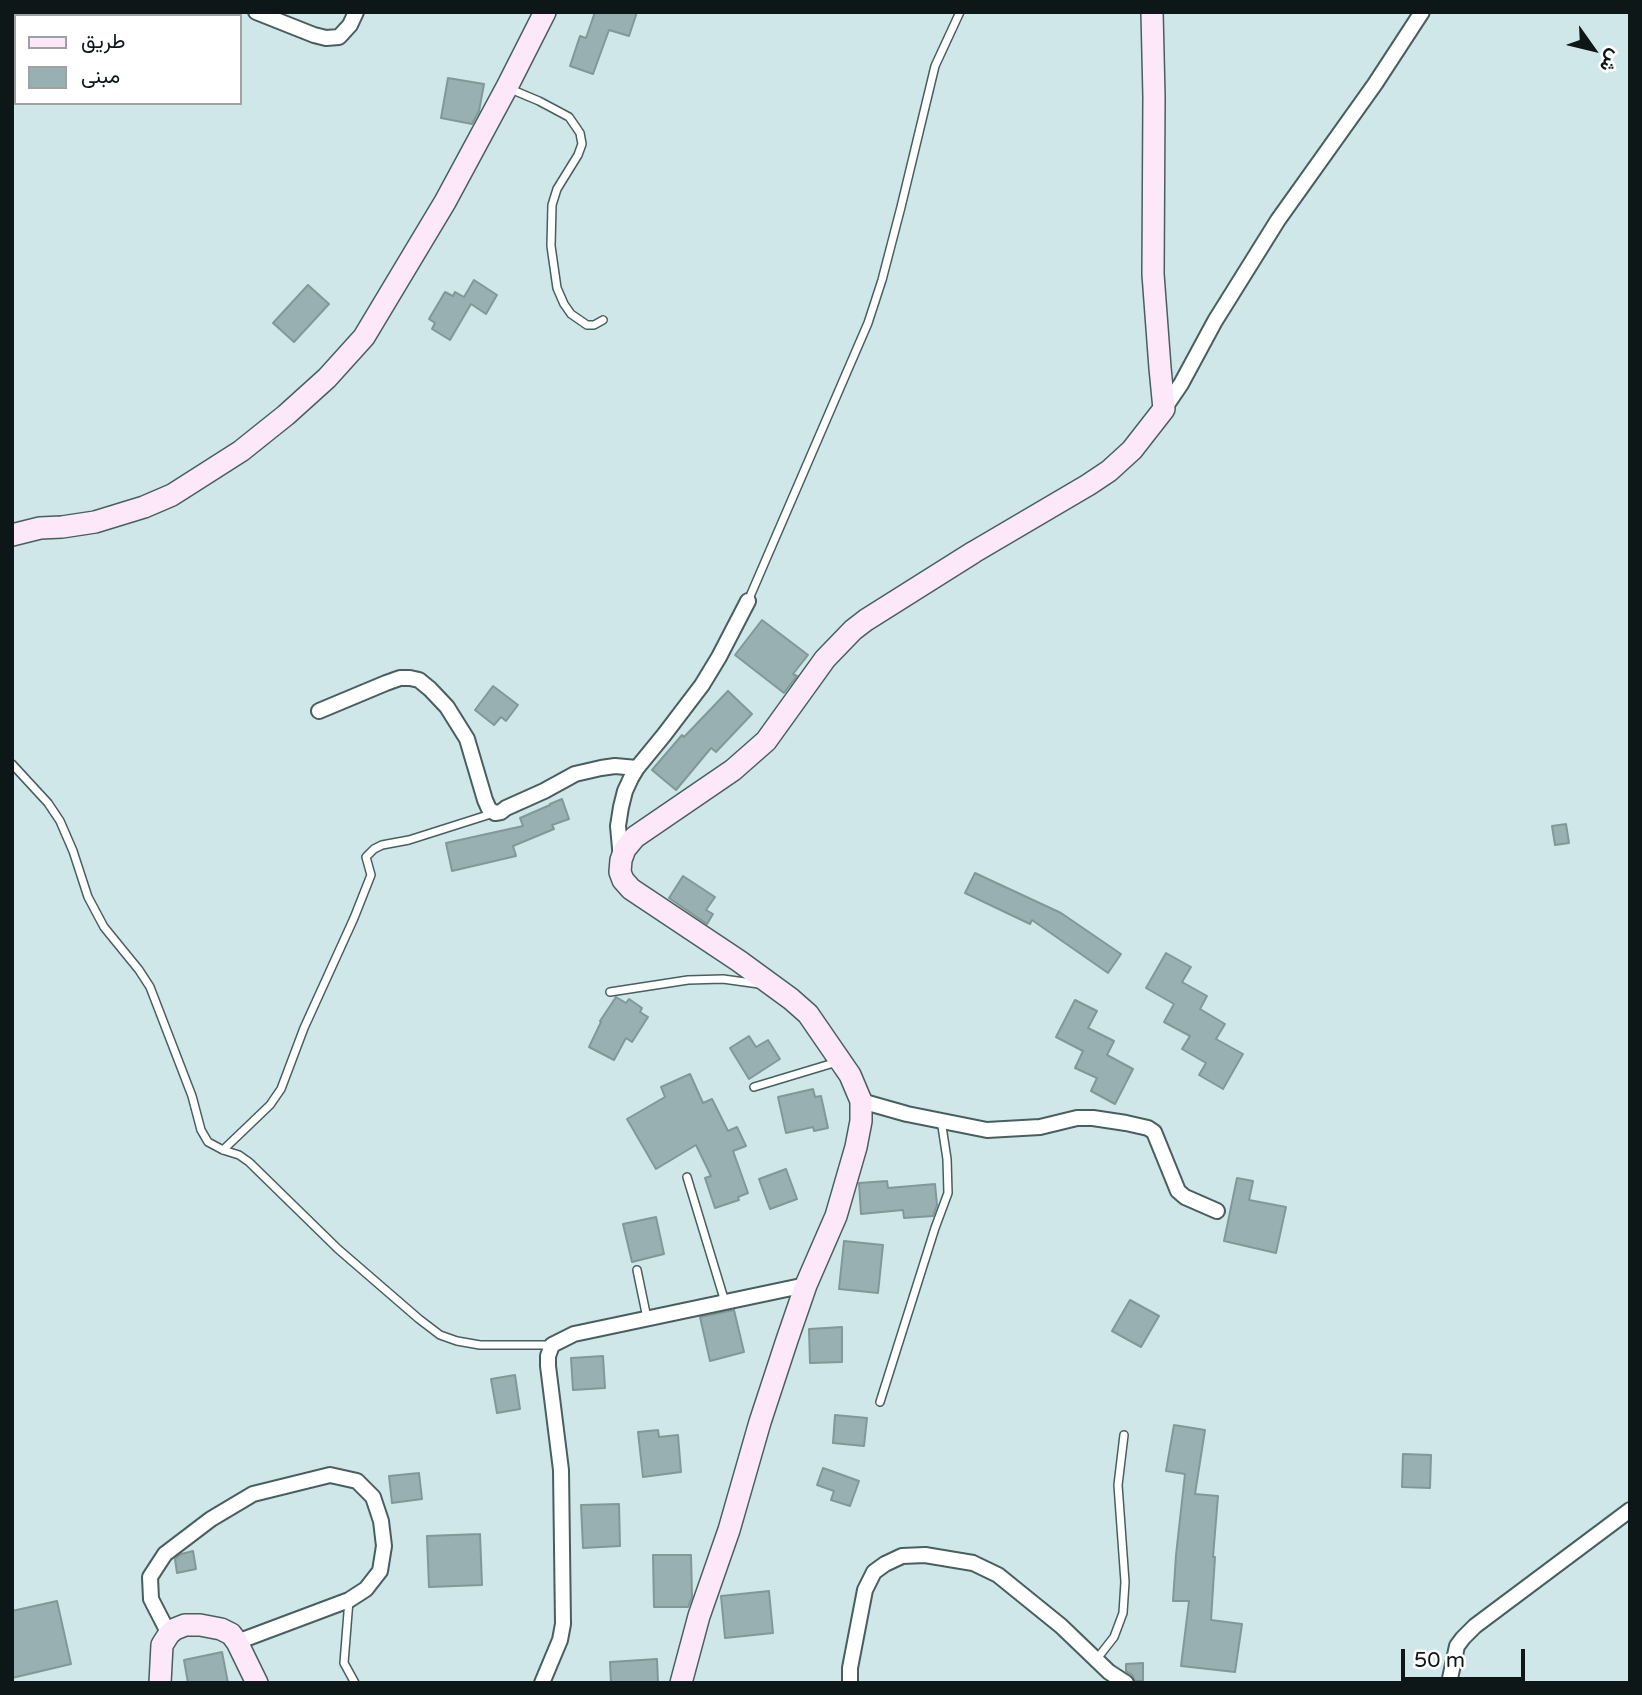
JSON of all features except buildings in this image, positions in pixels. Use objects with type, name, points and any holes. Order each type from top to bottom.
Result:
[{"type":"street","points":[[257,12],[326,38],[339,37],[350,25],[356,12]]},
{"type":"street","points":[[12,535],[40,528],[95,522],[172,495],[241,450],[327,378],[364,337],[445,202],[545,12]]},
{"type":"street","points":[[1152,12],[1153,274],[1164,409]]},
{"type":"street","points":[[621,860],[625,849],[635,837],[733,771],[766,741],[825,659],[866,620],[1088,485],[1109,471],[1132,450],[1181,384],[1215,321],[1278,220],[1368,94],[1422,12]]},
{"type":"street","points":[[681,1683],[699,1616],[729,1530],[760,1422],[806,1284],[836,1216],[861,1121],[861,1101],[856,1084],[808,1014],[739,961],[631,890],[620,872],[618,826],[625,791],[636,768],[702,685],[748,601]]},
{"type":"street","points":[[319,711],[400,678],[419,680],[447,707],[467,739],[485,800],[489,809],[495,813],[575,774],[615,766],[636,768]]},
{"type":"street","points":[[861,1101],[906,1114],[987,1130],[1040,1127],[1077,1118],[1093,1118],[1148,1128],[1154,1132],[1178,1191],[1185,1197],[1217,1211]]},
{"type":"street","points":[[542,1683],[560,1640],[563,1624],[561,1470],[548,1366],[552,1345],[574,1334],[806,1284]]},
{"type":"street","points":[[169,1634],[151,1599],[150,1577],[165,1554],[211,1519],[253,1494],[330,1475],[357,1481],[373,1497],[381,1521],[384,1546],[380,1571],[366,1589],[349,1600],[237,1642]]},
{"type":"street","points":[[1450,1683],[1457,1646],[1463,1637],[1630,1510]]},
{"type":"street","points":[[850,1683],[850,1668],[865,1590],[874,1572],[902,1556],[925,1555],[973,1563],[998,1575],[1061,1626],[1118,1681]]},
{"type":"street","points":[[160,1683],[162,1645],[169,1634],[185,1625],[221,1629],[231,1634],[257,1683]]},
{"type":"lane","points":[[748,601],[868,323],[901,207],[934,66],[960,12]]},
{"type":"lane","points":[[507,87],[569,117],[580,133],[582,144],[578,155],[557,189],[552,205],[551,246],[557,288],[571,314],[587,325],[603,320]]},
{"type":"lane","points":[[12,764],[48,803],[60,821],[73,850],[88,897],[104,928],[139,970],[149,988],[192,1096],[201,1130],[208,1142],[249,1162],[338,1250],[440,1335],[480,1345],[552,1345]]},
{"type":"lane","points":[[223,1150],[270,1105],[281,1089],[304,1028],[371,875],[366,857],[382,845],[409,840],[495,813]]},
{"type":"lane","points":[[611,992],[688,980],[723,979],[773,986]]},
{"type":"lane","points":[[754,1087],[841,1060]]},
{"type":"lane","points":[[880,1402],[948,1194],[947,1159],[941,1120]]},
{"type":"lane","points":[[687,1177],[725,1302]]},
{"type":"lane","points":[[637,1270],[647,1318]]},
{"type":"lane","points":[[1096,1660],[1114,1637],[1123,1613],[1125,1581],[1118,1485],[1124,1435]]},
{"type":"lane","points":[[349,1600],[344,1663],[355,1683]]}]
